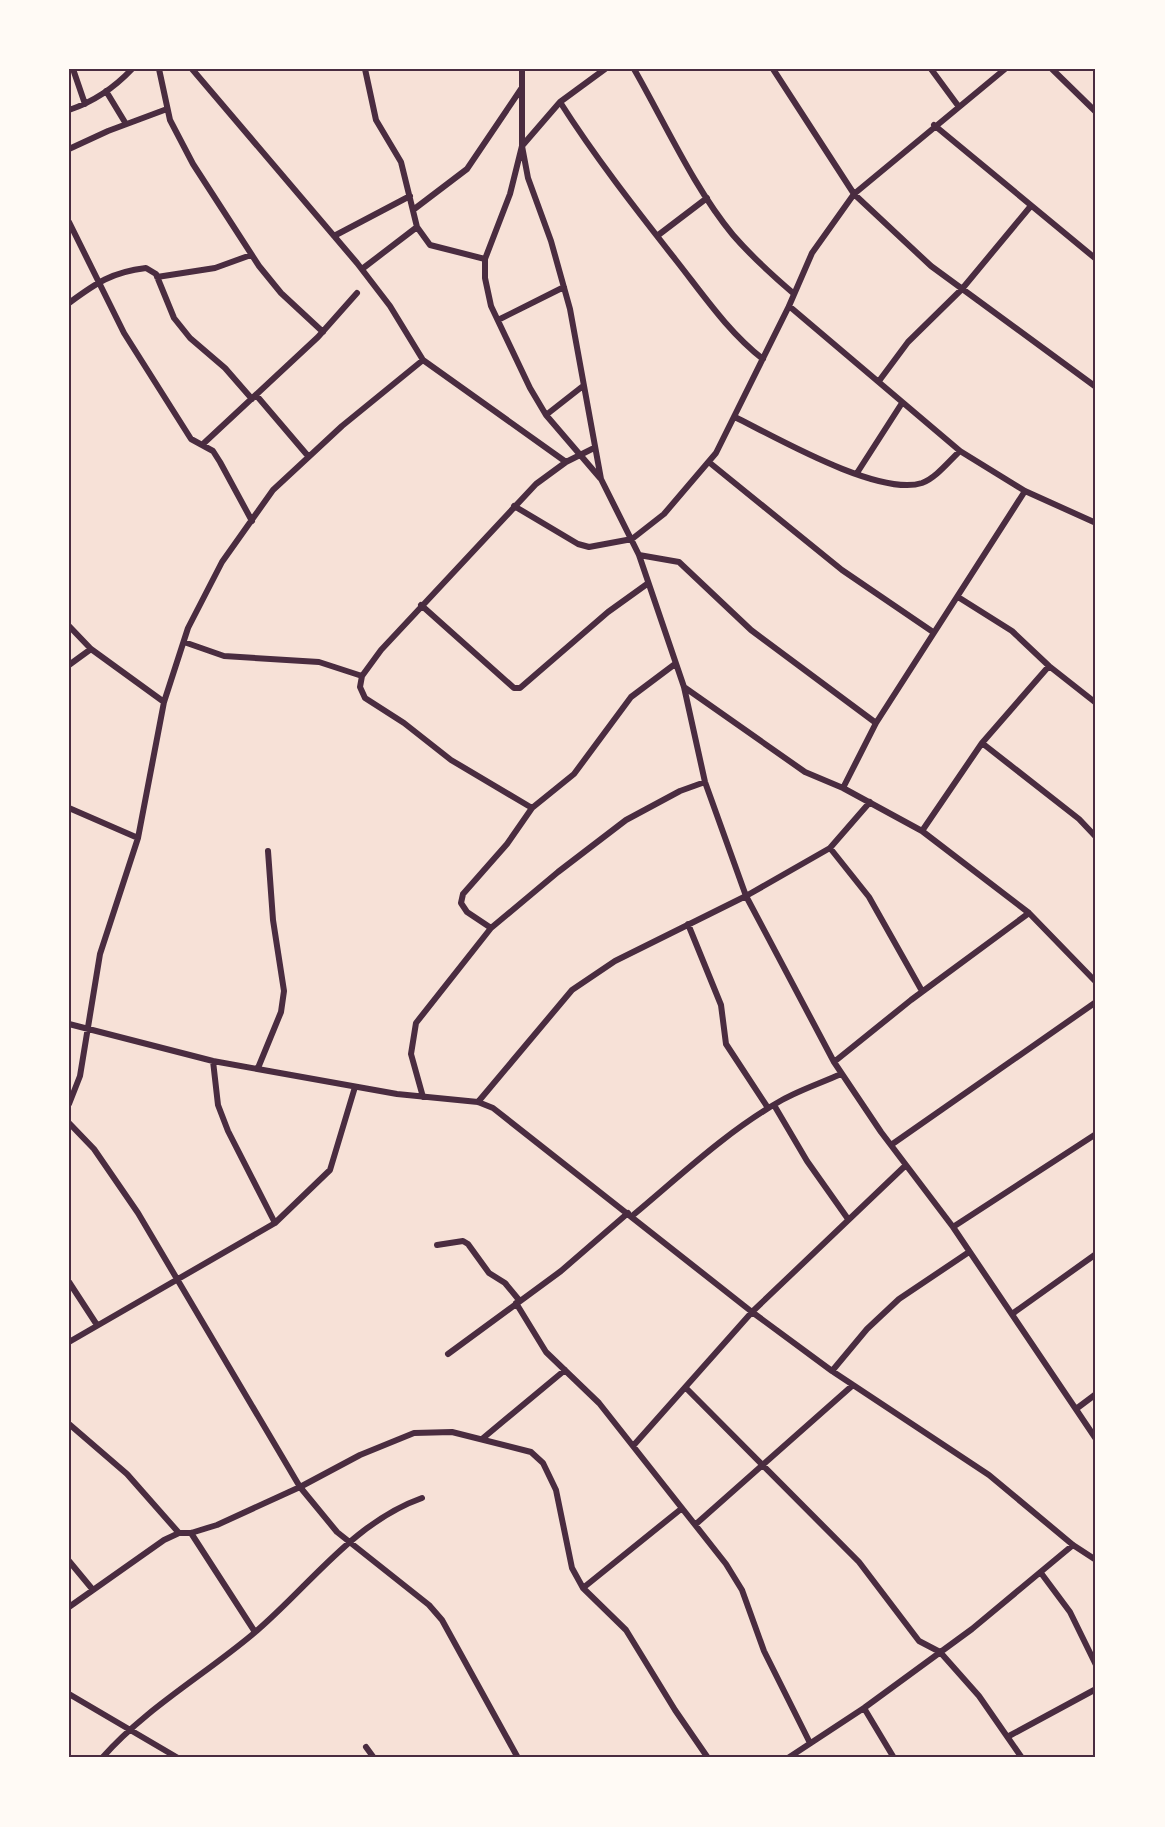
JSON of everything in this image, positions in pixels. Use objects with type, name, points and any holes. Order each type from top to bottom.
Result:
[{"type":"street","points":[[73,69],[85,104]]},
{"type":"street","points":[[69,110],[85,104],[106,91],[132,69]]},
{"type":"street","points":[[159,69],[167,109],[193,164],[251,255],[281,293],[323,332]]},
{"type":"street","points":[[192,69],[265,152],[362,269],[390,306],[423,360],[566,462]]},
{"type":"street","points":[[365,69],[376,120],[401,162],[417,227],[430,245],[485,259]]},
{"type":"street","points":[[522,69],[522,146],[528,178],[564,287],[600,479]]},
{"type":"street","points":[[605,69],[560,102],[522,146],[510,194],[485,259],[485,278],[491,306],[530,388],[546,415],[600,479],[632,539],[684,687],[705,782],[746,896],[834,1062],[891,1145],[953,1227],[1096,1439]]},
{"type":"street","points":[[634,69],[707,198],[732,234],[757,262],[794,293]]},
{"type":"street","points":[[773,69],[854,194],[924,260],[1096,387]]},
{"type":"street","points":[[931,69],[959,107]]},
{"type":"street","points":[[514,506],[578,544],[589,547],[632,539],[664,514],[710,463],[789,306],[812,253],[854,194],[934,125],[1005,69]]},
{"type":"street","points":[[1052,69],[1096,112]]},
{"type":"street","points":[[413,210],[467,169],[521,88]]},
{"type":"street","points":[[106,91],[126,124]]},
{"type":"street","points":[[560,102],[620,188],[657,236],[742,342],[763,359]]},
{"type":"street","points":[[69,149],[167,109]]},
{"type":"street","points":[[934,125],[1030,207],[1096,259]]},
{"type":"street","points":[[334,236],[410,196]]},
{"type":"street","points":[[657,236],[707,198]]},
{"type":"street","points":[[879,381],[908,342],[962,289],[1030,207]]},
{"type":"street","points":[[69,222],[124,333],[191,439],[213,451],[252,521]]},
{"type":"street","points":[[362,269],[417,227]]},
{"type":"street","points":[[157,277],[215,268],[251,255]]},
{"type":"street","points":[[69,303],[97,282],[122,270],[146,268],[157,277],[174,318],[190,339],[225,368],[308,456]]},
{"type":"street","points":[[498,320],[564,287]]},
{"type":"street","points":[[202,444],[323,332],[357,293]]},
{"type":"street","points":[[789,306],[960,451],[1025,491],[1096,523]]},
{"type":"street","points":[[69,1104],[80,1076],[100,954],[138,838],[164,702],[188,627],[222,562],[273,490],[308,456],[423,360]]},
{"type":"street","points":[[546,415],[583,386]]},
{"type":"street","points":[[856,473],[902,403]]},
{"type":"street","points":[[735,417],[831,464],[903,486],[929,480],[960,451]]},
{"type":"street","points":[[532,808],[451,760],[404,723],[365,698],[360,687],[362,676],[381,650],[514,506],[566,462],[594,448]]},
{"type":"street","points":[[710,463],[834,564],[933,632]]},
{"type":"street","points":[[843,788],[876,723],[1025,491]]},
{"type":"street","points":[[639,555],[679,562],[751,630],[876,723]]},
{"type":"street","points":[[421,605],[514,688],[520,688],[608,612],[647,584]]},
{"type":"street","points":[[958,597],[1012,631],[1049,666],[1096,703]]},
{"type":"street","points":[[69,626],[91,649],[164,702]]},
{"type":"street","points":[[184,642],[224,656],[319,662],[362,676]]},
{"type":"street","points":[[69,665],[91,649]]},
{"type":"street","points":[[491,928],[467,912],[460,903],[463,894],[507,844],[532,808],[574,774],[631,697],[675,664]]},
{"type":"street","points":[[922,831],[982,743],[1049,666]]},
{"type":"street","points":[[684,687],[805,772],[843,788],[922,831],[1029,913],[1096,982]]},
{"type":"street","points":[[982,743],[1016,772],[1079,819],[1096,837]]},
{"type":"street","points":[[423,1096],[411,1054],[416,1023],[491,928],[558,872],[626,820],[680,791],[705,782]]},
{"type":"street","points":[[478,1102],[572,990],[615,961],[746,896],[830,848],[870,802]]},
{"type":"street","points":[[69,808],[138,838]]},
{"type":"street","points":[[830,848],[868,897],[922,991]]},
{"type":"street","points":[[258,1068],[281,1012],[284,991],[273,920],[268,851]]},
{"type":"street","points":[[834,1062],[922,991],[1029,913]]},
{"type":"street","points":[[687,924],[721,1005],[726,1044],[848,1219]]},
{"type":"street","points":[[891,1145],[1096,1002]]},
{"type":"street","points":[[69,1023],[88,1030],[213,1061],[355,1087],[478,1102],[493,1108],[752,1312],[832,1371],[989,1475],[1073,1545],[1096,1560]]},
{"type":"street","points":[[213,1061],[218,1105],[224,1122],[275,1223]]},
{"type":"street","points":[[447,1354],[561,1271],[713,1148],[771,1107],[841,1074]]},
{"type":"street","points":[[69,1342],[275,1223],[330,1170],[355,1087]]},
{"type":"street","points":[[69,1123],[94,1149],[178,1278],[300,1487],[337,1532],[429,1605],[442,1620],[518,1758]]},
{"type":"street","points":[[953,1227],[1096,1134]]},
{"type":"street","points":[[633,1446],[752,1312],[906,1165]]},
{"type":"street","points":[[437,1245],[463,1241],[468,1244],[489,1273],[505,1283],[518,1301],[546,1352],[590,1393],[726,1564],[742,1590],[764,1651],[810,1743]]},
{"type":"street","points":[[832,1371],[867,1329],[899,1299],[969,1252]]},
{"type":"street","points":[[1012,1314],[1096,1254]]},
{"type":"street","points":[[69,1282],[97,1325]]},
{"type":"street","points":[[482,1439],[565,1371]]},
{"type":"street","points":[[696,1524],[764,1467],[853,1385]]},
{"type":"street","points":[[686,1388],[859,1562],[919,1641],[940,1652],[980,1696],[1022,1758]]},
{"type":"street","points":[[1076,1409],[1096,1394]]},
{"type":"street","points":[[69,1424],[127,1474],[178,1533]]},
{"type":"street","points":[[69,1607],[164,1540],[178,1533],[191,1533],[217,1525],[300,1487],[360,1455],[414,1433],[452,1432],[482,1439],[531,1452],[543,1463],[556,1490],[572,1568],[583,1588],[626,1630],[675,1710],[708,1758]]},
{"type":"street","points":[[102,1758],[128,1729],[255,1632],[349,1542],[377,1519],[398,1506],[422,1498]]},
{"type":"street","points":[[583,1588],[681,1509]]},
{"type":"street","points":[[191,1533],[255,1632]]},
{"type":"street","points":[[788,1758],[864,1708],[940,1652],[1073,1545]]},
{"type":"street","points":[[69,1561],[93,1590]]},
{"type":"street","points":[[1041,1573],[1070,1612],[1096,1665]]},
{"type":"street","points":[[1009,1736],[1096,1689]]},
{"type":"street","points":[[69,1694],[178,1758]]},
{"type":"street","points":[[864,1708],[894,1758]]},
{"type":"street","points":[[366,1747],[374,1758]]}]
